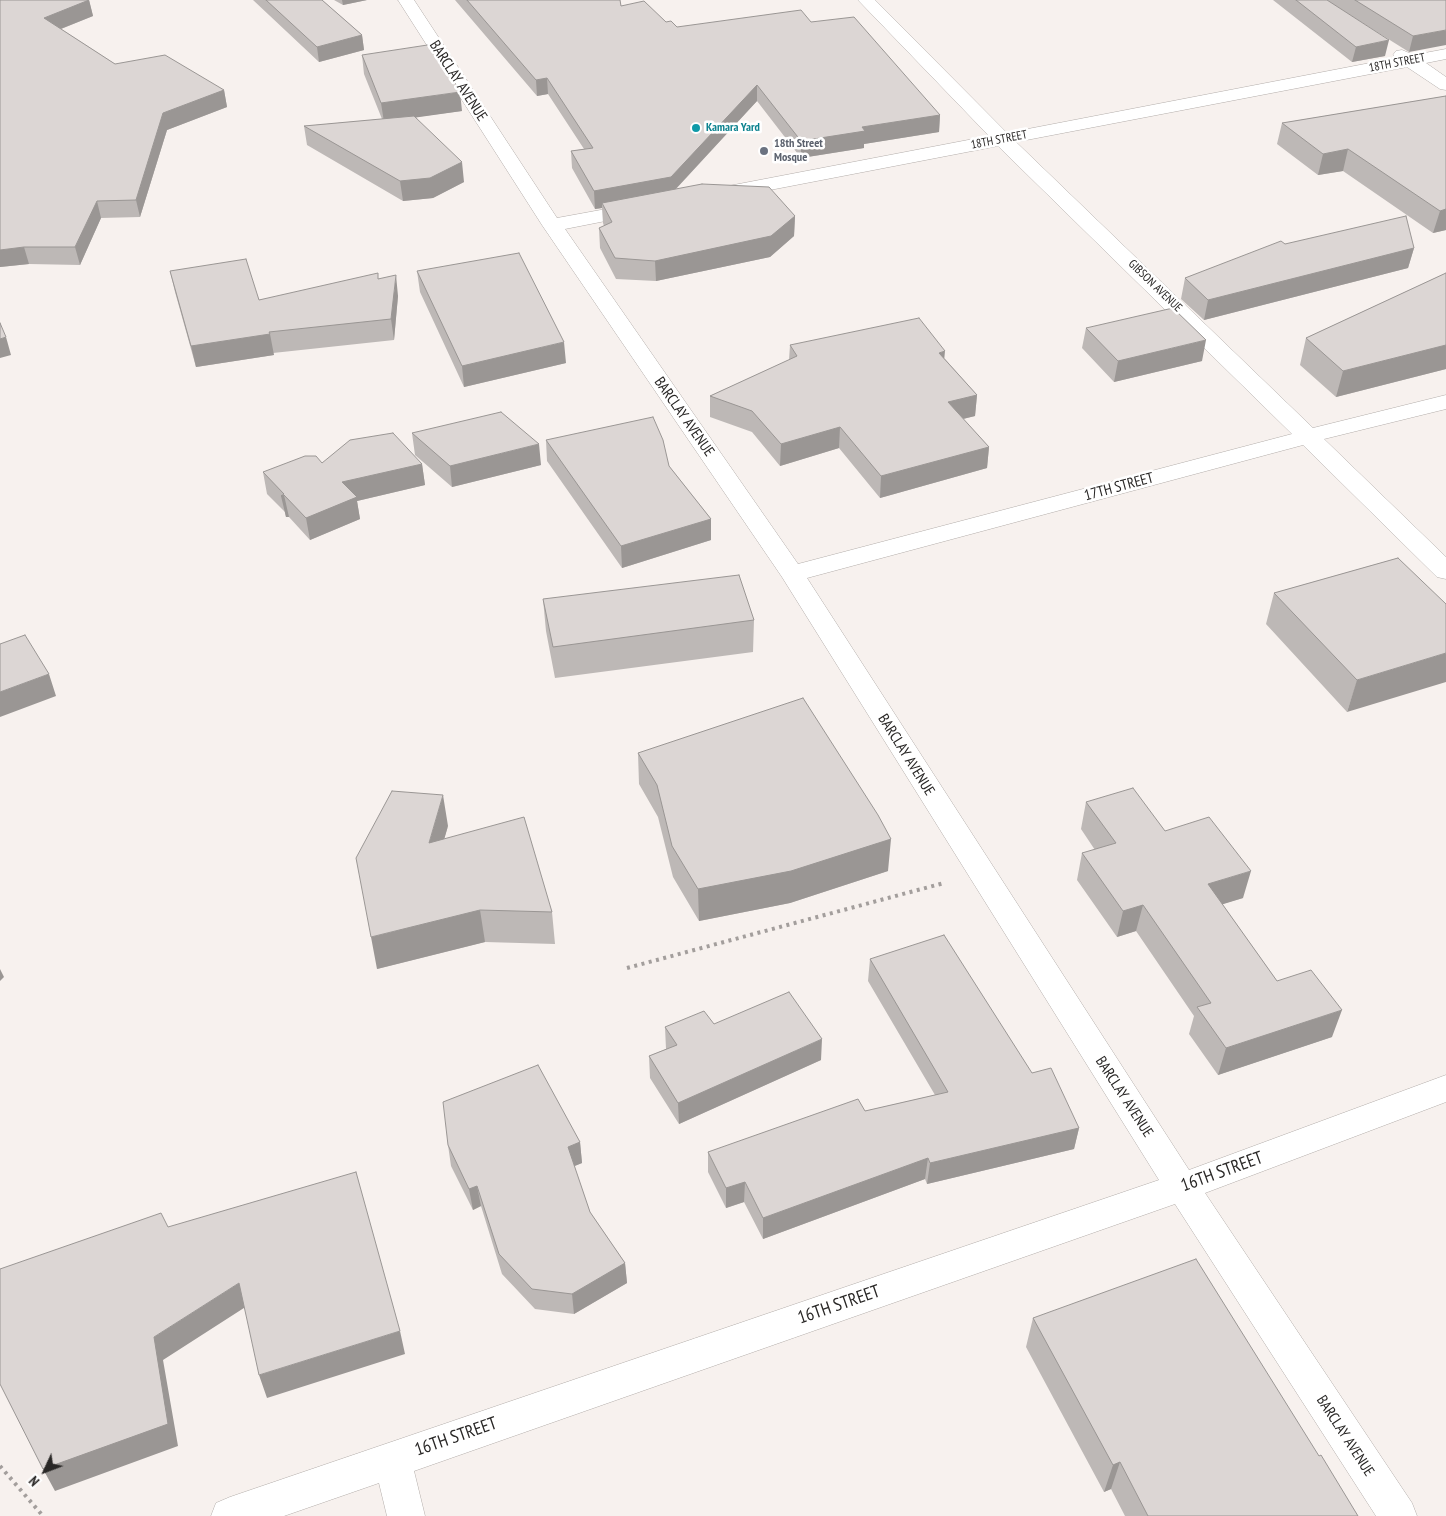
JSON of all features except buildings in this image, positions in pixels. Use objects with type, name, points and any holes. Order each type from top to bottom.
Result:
[{"type":"street","name":"BARCLAY AVENUE","points":[[406,0],[552,225],[792,574],[980,873],[1182,1187],[1398,1516]]},
{"type":"street","name":"GIBSON AVENUE","points":[[866,0],[1002,139],[1446,570]]},
{"type":"street","points":[[1386,45],[1446,85]]},
{"type":"street","name":"18TH STREET","points":[[699,197],[1446,54]]},
{"type":"street","points":[[552,225],[660,205]]},
{"type":"street","name":"17TH STREET","points":[[792,574],[1310,436],[1446,402]]},
{"type":"street","name":"16TH STREET","points":[[230,1516],[1182,1187],[1446,1088]]},
{"type":"street","points":[[392,1459],[406,1516]]},
{"type":"path","points":[[627,968],[980,873]]},
{"type":"path","points":[[0,1466],[43,1516]]},
{"type":"place","name":"Kamara Yard","points":[[696,128]]},
{"type":"place","name":"18th Street Mosque","points":[[764,151]]}]
